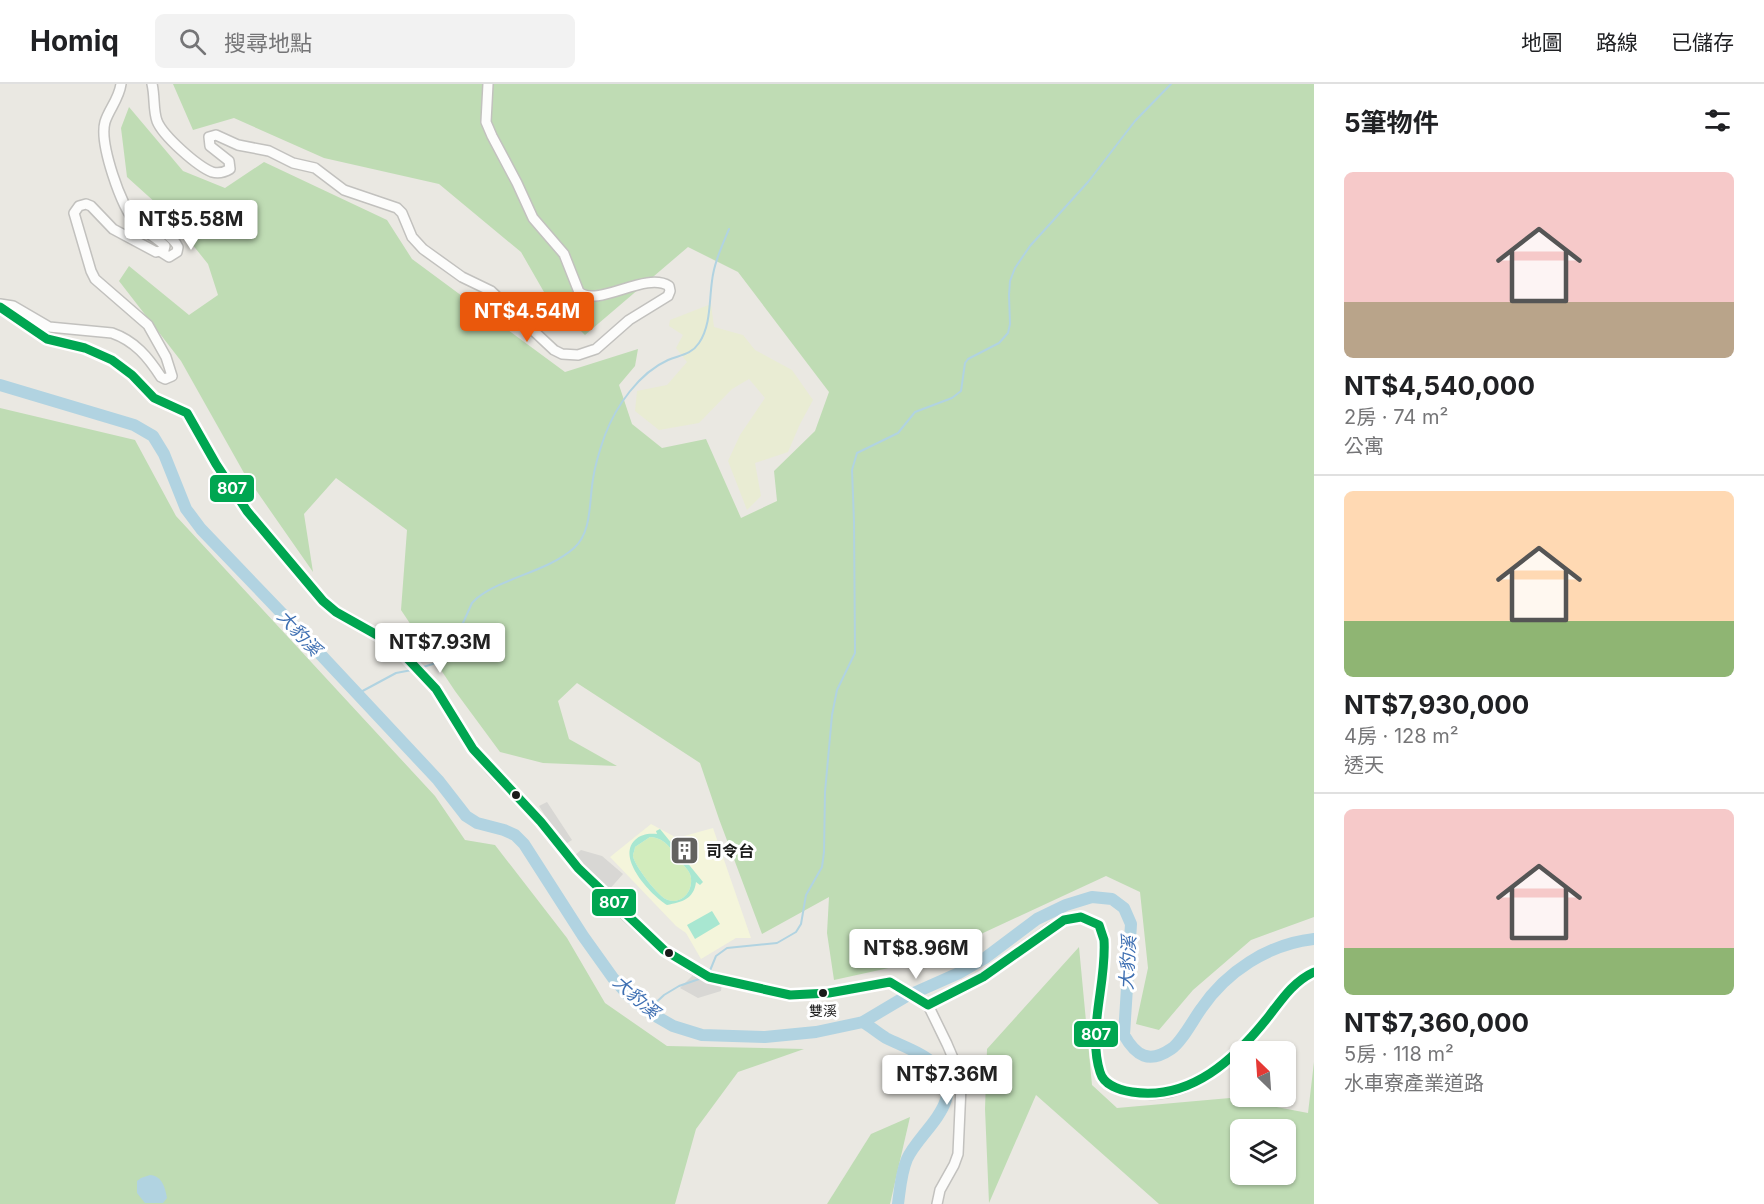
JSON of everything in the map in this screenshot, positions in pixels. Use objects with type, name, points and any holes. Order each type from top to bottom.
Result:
[{"type":"street","points":[[121,84],[104,125],[109,157],[125,209],[142,230],[165,246],[161,252]]},
{"type":"street","points":[[152,84],[157,122],[168,137],[212,172],[220,173],[230,169],[230,161],[210,146],[209,137],[216,135],[238,145],[269,152],[293,163],[320,170],[344,190],[397,208],[402,213],[412,237],[423,249],[456,273],[491,291],[554,350],[569,356],[586,353],[596,349],[628,320],[668,296],[669,286],[659,283],[647,284],[588,296],[579,292],[564,254],[533,218],[492,136],[486,122],[488,84]]},
{"type":"street","points":[[0,305],[13,306],[49,327],[119,335],[131,341],[144,353],[161,377],[169,379],[172,372],[148,325],[103,287],[91,271],[75,218],[75,209],[86,204],[91,206],[120,233],[170,257],[177,252],[178,247],[173,239],[152,224],[147,216],[148,211]]},
{"type":"street","points":[[0,305],[47,339],[85,348],[112,360],[132,375],[154,398],[187,413],[216,464],[247,511],[323,601],[336,612],[384,639],[405,656],[436,689],[473,749],[491,770],[529,808],[578,868],[621,912],[664,950],[709,977],[781,994],[829,993],[884,982],[895,984],[925,1002],[962,1086],[958,1154],[940,1190],[937,1204]]},
{"type":"street","points":[[925,1002],[983,977],[1065,920],[1073,917],[1091,920],[1099,925],[1105,938],[1099,1019],[1100,1074],[1107,1083],[1118,1089],[1157,1095],[1200,1081],[1219,1067],[1255,1033],[1293,985],[1314,972]]},
{"type":"street","points":[[927,1074],[951,1059]]},
{"type":"shaded area","points":[[711,304],[714,327],[743,335],[755,350],[792,370],[813,400],[788,452],[755,463],[761,496],[747,510],[728,461],[740,435],[765,398],[749,379],[732,389],[699,423],[659,430],[635,411],[637,391],[667,385],[687,362],[676,348],[683,335],[669,326],[670,320]]},
{"type":"shaded area","points":[[547,802],[572,840],[564,845],[539,806]]},
{"type":"shaded area","points":[[651,824],[677,838],[713,828],[751,938],[736,938],[701,959],[686,933],[676,926],[610,857]]},
{"type":"shaded area","points":[[581,850],[602,856],[623,874],[607,892],[574,856]]},
{"type":"shaded area","points":[[692,976],[722,982],[721,991],[698,998],[680,988]]},
{"type":"green space","points":[[173,84],[1314,84],[1314,917],[1251,940],[1193,990],[1159,1030],[1136,1024],[1148,968],[1140,892],[1106,876],[925,960],[834,980],[827,933],[829,897],[762,934],[700,763],[577,683],[558,701],[569,739],[617,766],[543,763],[500,752],[455,691],[401,610],[407,530],[336,478],[304,514],[313,572],[244,473],[181,361],[119,281],[129,266],[189,315],[218,295],[208,264],[168,214],[127,177],[121,128],[129,107],[183,171],[225,188],[264,162],[387,220],[412,259],[565,372],[638,349],[635,366],[619,385],[632,424],[662,448],[706,439],[741,518],[777,501],[774,471],[815,431],[829,392],[738,272],[688,247],[585,335],[548,299],[521,252],[439,184],[324,158],[234,118],[193,130]]},
{"type":"green space","points":[[0,408],[135,440],[176,516],[435,796],[465,840],[495,845],[567,938],[605,1003],[667,1046],[804,1049],[738,1072],[696,1129],[675,1204],[0,1204]]},
{"type":"green space","points":[[660,829],[703,882],[700,885],[696,882],[690,896],[678,903],[667,905],[660,900],[645,885],[633,866],[630,848],[635,840],[645,834],[657,834],[656,831]],"holes":[[[650,837],[667,844],[690,874],[691,885],[683,898],[673,901],[664,898],[648,881],[634,860],[635,847]]]},
{"type":"green space","points":[[650,837],[660,839],[667,844],[690,874],[691,885],[683,898],[673,901],[664,898],[648,881],[634,860],[635,847]]},
{"type":"green space","points":[[712,911],[720,924],[695,939],[687,925]]},
{"type":"green space","points":[[1079,947],[1092,1085],[1117,1108],[1230,1098],[1230,1107],[1277,1107],[1308,1113],[1314,1062],[1314,1204],[1159,1204],[1036,1095],[989,1203],[985,1109],[987,1049]]},
{"type":"green space","points":[[910,1117],[890,1204],[827,1204],[871,1134]]},
{"type":"water","points":[[150,1175],[157,1177],[164,1186],[167,1198],[163,1203],[145,1203],[137,1193],[137,1181]]},
{"type":"waterway","points":[[709,973],[716,956],[727,948],[777,943],[796,932],[801,924],[806,895],[822,867],[825,792],[832,715],[837,690],[855,653],[852,470],[857,453],[898,433],[915,412],[952,398],[961,391],[965,363],[968,359],[999,343],[1008,333],[1010,281],[1015,268],[1030,246],[1088,182],[1135,121],[1171,84]]},
{"type":"waterway","points":[[420,668],[436,663],[449,654],[472,603],[477,598],[500,585],[551,563],[574,548],[580,541],[589,516],[596,463],[615,413],[647,373],[668,360],[689,352],[699,343],[708,321],[715,268],[729,229]]},
{"type":"waterway","name":"大豹溪","points":[[0,385],[134,425],[153,436],[164,454],[186,509],[201,529],[438,780],[466,816],[477,823],[515,835],[524,844],[613,978],[647,1011],[673,1026],[702,1035],[765,1037],[816,1032],[863,1022],[905,997],[959,973],[985,958],[1037,919],[1066,905],[1092,897],[1112,899],[1124,908],[1131,924],[1124,1035],[1138,1053],[1150,1057],[1163,1054],[1175,1046],[1211,996],[1236,972],[1280,947],[1314,939]]},
{"type":"waterway","points":[[357,694],[396,673],[412,670]]},
{"type":"waterway","points":[[647,1011],[664,995],[679,986],[702,978]]},
{"type":"waterway","points":[[863,1022],[886,1038],[929,1060],[944,1077],[948,1089],[939,1114],[907,1159],[898,1204]]},
{"type":"transit line","name":"807","points":[[0,307],[47,339],[85,348],[112,360],[132,375],[154,398],[187,413],[216,464],[247,511],[323,601],[336,612],[384,639],[405,656],[436,689],[473,749],[541,822],[578,868],[664,950],[709,977],[790,995],[829,993],[890,982],[928,1005],[983,977],[1064,920],[1081,917],[1099,925],[1104,940],[1103,973],[1096,1023],[1097,1056],[1102,1077],[1109,1084],[1118,1088],[1132,1092],[1153,1093],[1174,1090],[1210,1074],[1242,1047],[1300,980],[1314,972]]},
{"type":"place","name":"司令台","points":[[685,851]]},
{"type":"place","name":"雙溪","points":[[823,993]]}]
